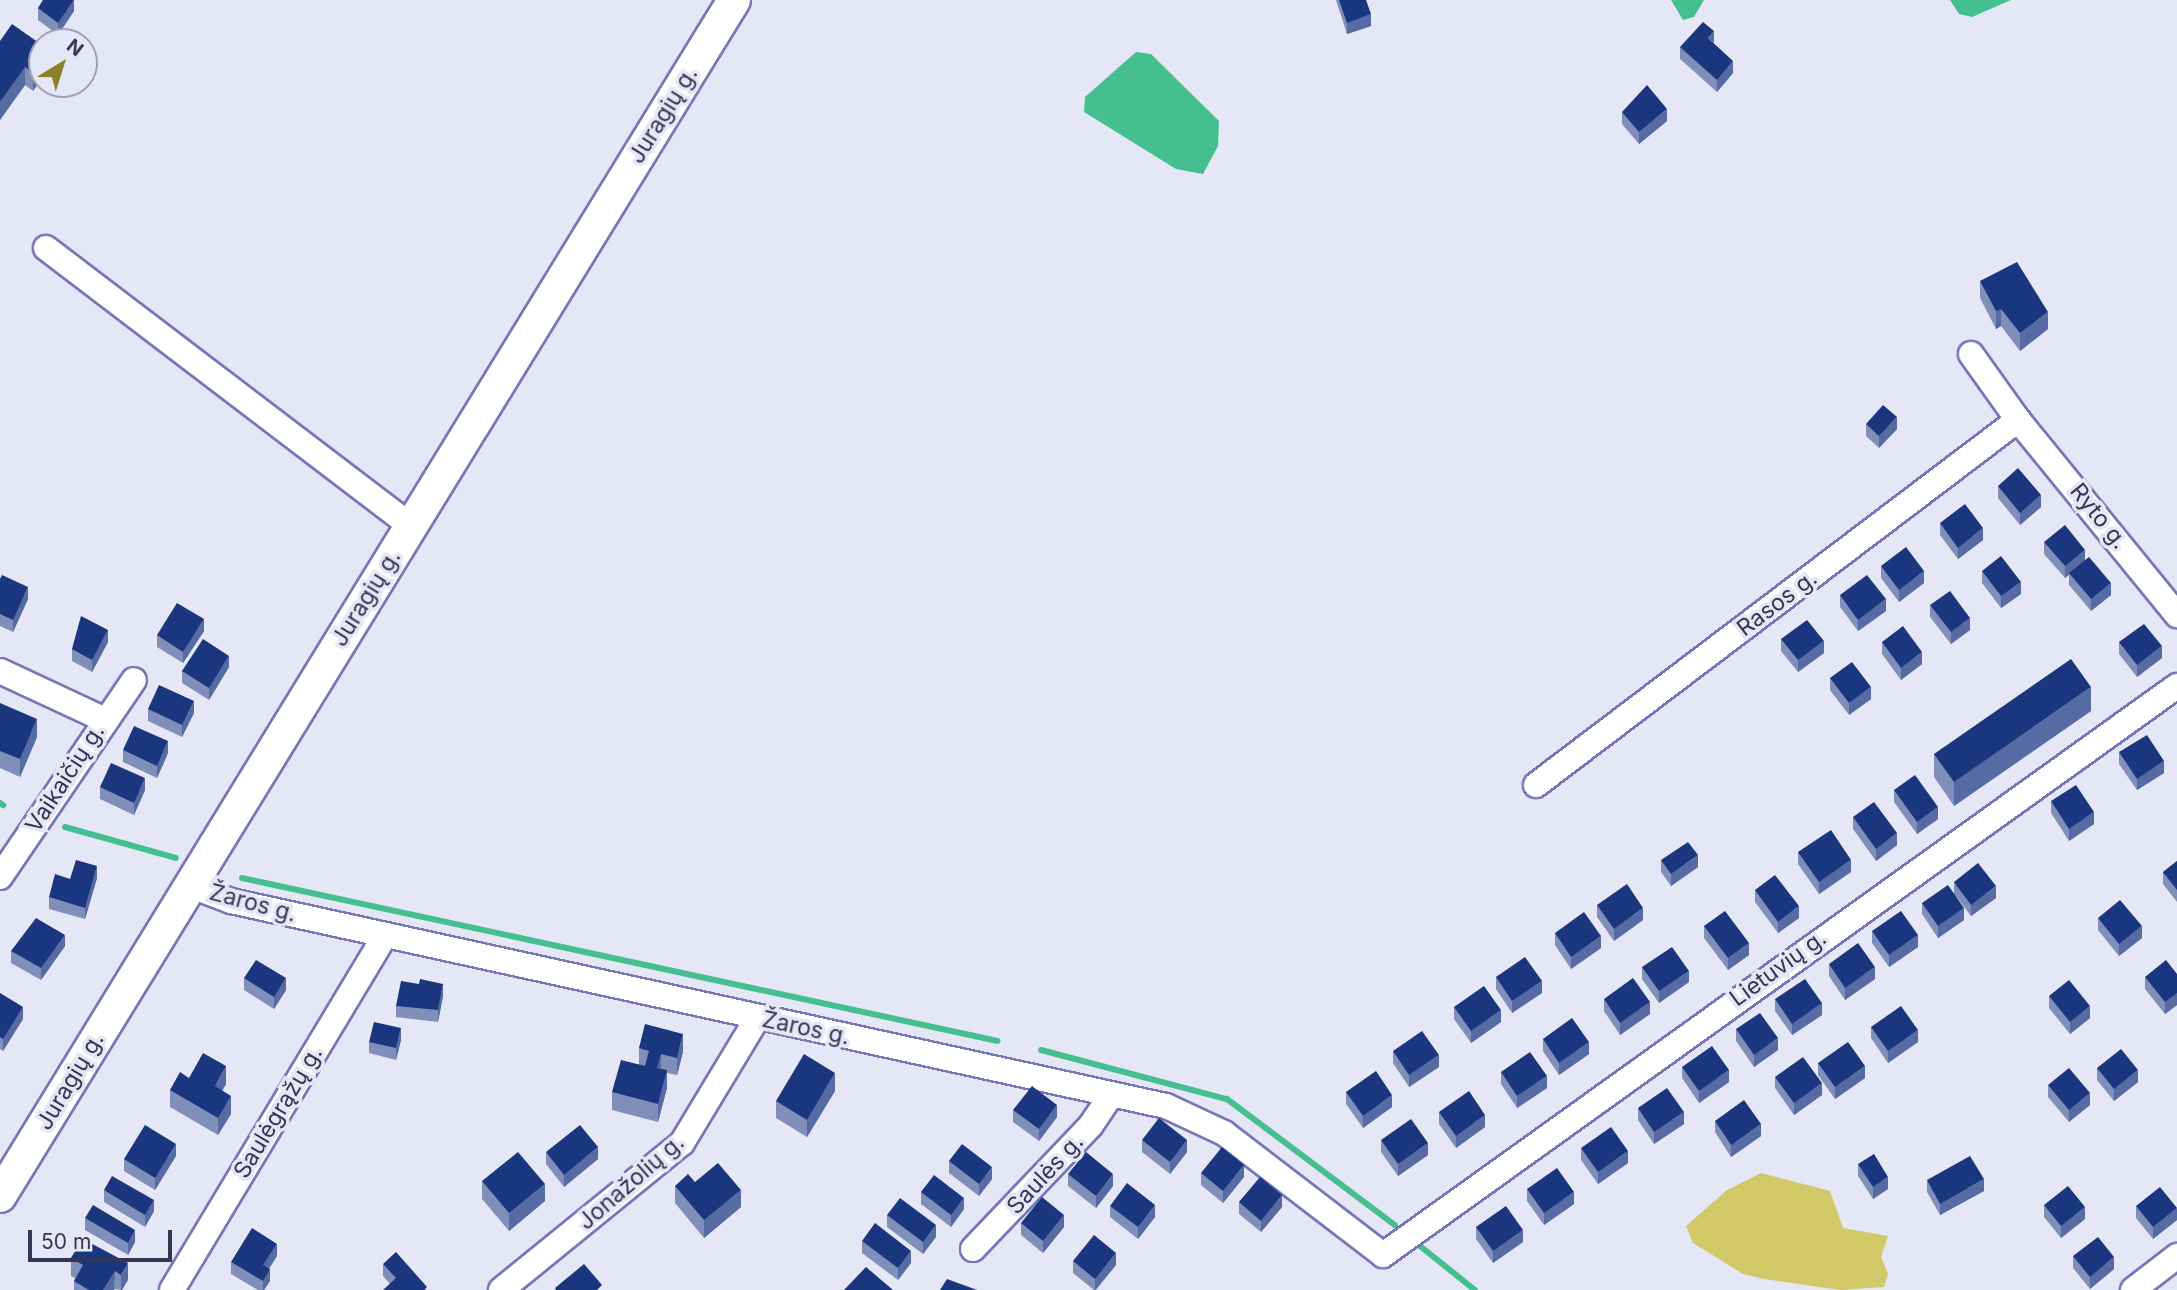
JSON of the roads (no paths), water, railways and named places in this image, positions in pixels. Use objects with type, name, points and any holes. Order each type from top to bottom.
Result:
[{"type":"main road","name":"Juragių g.","points":[[0,1196],[734,0]]},
{"type":"street","points":[[46,248],[411,526]]},
{"type":"street","name":"Ryto g.","points":[[1971,354],[2018,421],[2177,615]]},
{"type":"street","name":"Rasos g.","points":[[1536,785],[2018,421]]},
{"type":"street","points":[[0,671],[103,719]]},
{"type":"street","name":"Vaikaičių g.","points":[[0,877],[103,719],[134,680]]},
{"type":"street","name":"Lietuvių g.","points":[[1383,1255],[2177,686]]},
{"type":"street","name":"Žaros g.","points":[[189,885],[231,901],[1166,1106],[1224,1133],[1383,1255]]},
{"type":"street","name":"Saulėgrąžų g.","points":[[172,1290],[385,935]]},
{"type":"street","name":"Jonažolių g.","points":[[501,1290],[682,1143],[758,1017]]},
{"type":"street","name":"Saulės g.","points":[[973,1249],[1091,1125],[1111,1095]]},
{"type":"street","points":[[2133,1290],[2177,1256]]},
{"type":"waterway","points":[[65,827],[176,858]]},
{"type":"waterway","points":[[242,878],[998,1041]]},
{"type":"waterway","points":[[1041,1050],[1227,1099],[1395,1225]]},
{"type":"waterway","points":[[1420,1246],[1475,1290]]}]
